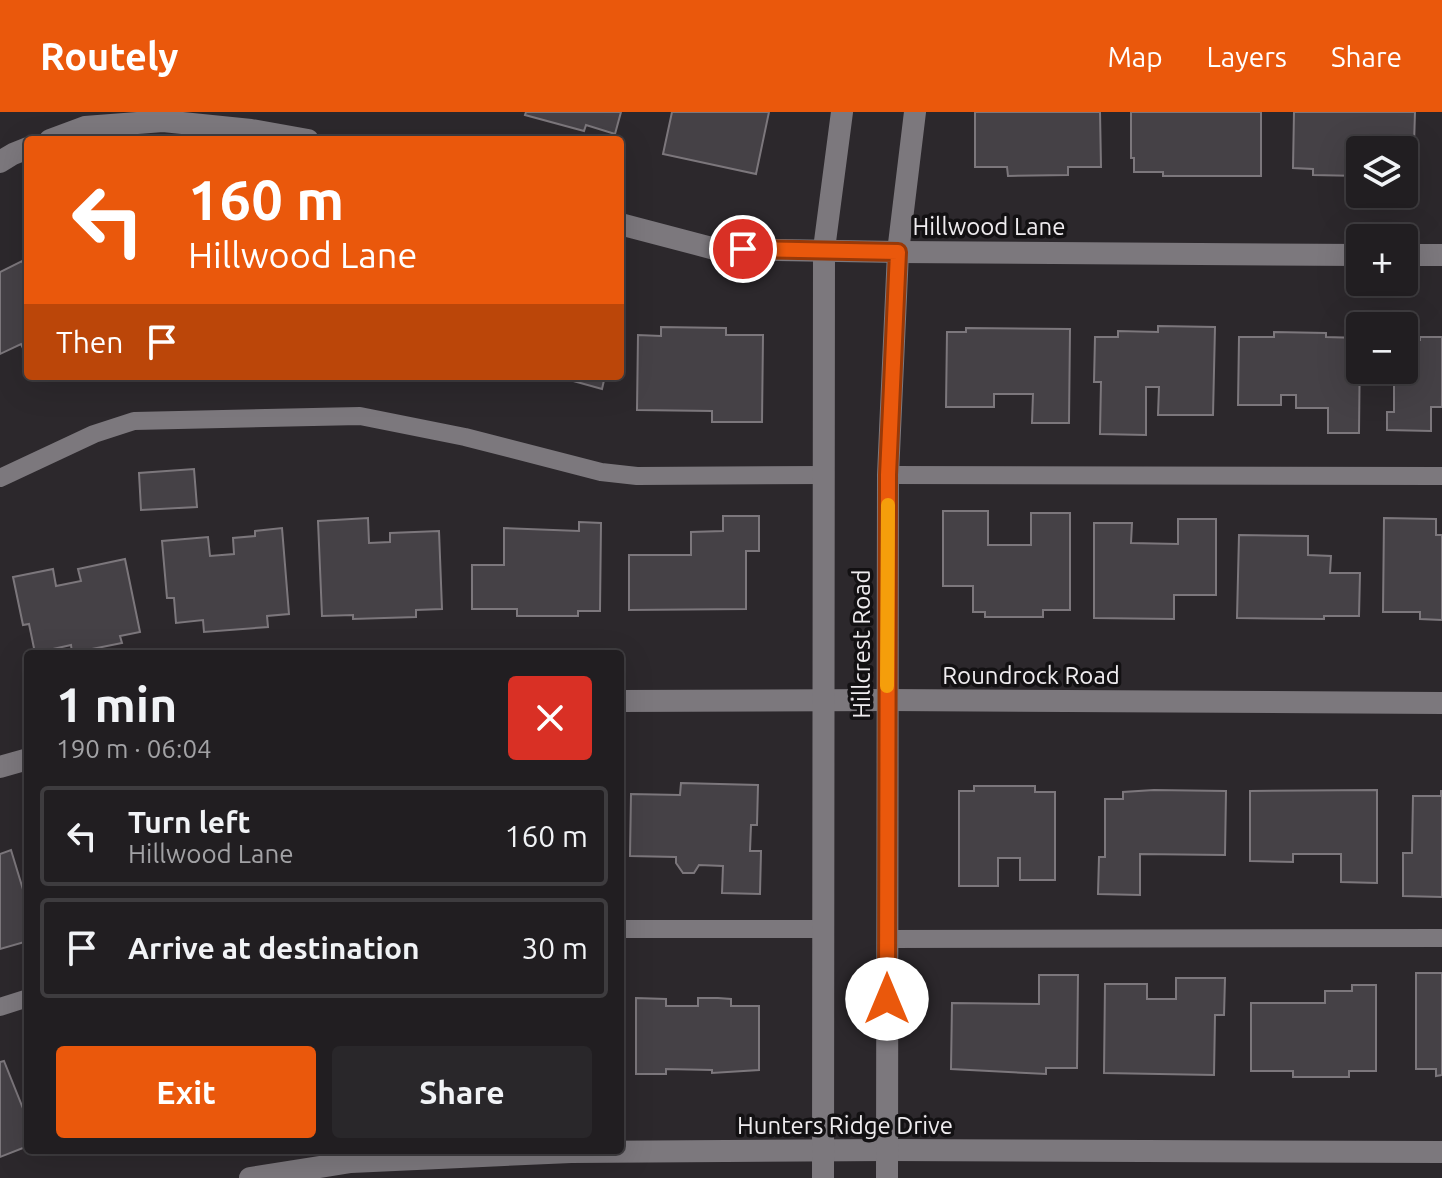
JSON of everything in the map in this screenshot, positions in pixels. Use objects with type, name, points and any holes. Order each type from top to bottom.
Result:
[{"type":"street","name":"Hillcrest Road","points":[[823,1178],[824,249],[842,112]]},
{"type":"street","name":"Hillcrest Road","points":[[887,1178],[888,475],[898,252],[915,112]]},
{"type":"street","points":[[61,136],[85,127],[163,121],[285,136]]},
{"type":"street","points":[[0,162],[24,150]]},
{"type":"street","name":"Hillwood Lane","points":[[624,225],[715,249],[1346,255]]},
{"type":"street","points":[[1418,255],[1442,255]]},
{"type":"street","name":"Roundrock Road","points":[[624,701],[1442,703]]},
{"type":"street","points":[[0,767],[24,760]]},
{"type":"street","name":"Hunters Ridge Drive","points":[[624,1152],[1442,1152]]},
{"type":"street","name":"Hunters Ridge Drive","points":[[250,1178],[351,1162],[527,1154]]},
{"type":"lane","points":[[0,478],[94,434],[134,421],[360,416],[465,437],[601,472],[637,476],[824,475]]},
{"type":"lane","points":[[888,475],[1442,476]]},
{"type":"lane","points":[[624,929],[824,929]]},
{"type":"lane","points":[[887,939],[1442,938]]},
{"type":"lane","points":[[0,1007],[24,999]]},
{"type":"building","points":[[526,112],[621,112],[615,134],[586,125],[584,131],[525,115]]},
{"type":"building","points":[[672,112],[769,112],[756,174],[663,154]]},
{"type":"building","points":[[975,112],[1100,112],[1101,167],[1068,167],[1068,175],[1008,176],[1007,167],[975,167]]},
{"type":"building","points":[[1131,112],[1261,112],[1261,176],[1163,176],[1163,172],[1134,172]]},
{"type":"building","points":[[1294,112],[1415,112],[1414,136],[1346,136],[1346,176],[1313,175],[1313,169],[1293,168]]},
{"type":"building","points":[[22,261],[24,266],[24,350],[21,344],[0,354],[0,272]]},
{"type":"building","points":[[1158,326],[1215,327],[1213,415],[1158,415],[1159,387],[1146,387],[1146,435],[1100,434],[1101,382],[1094,382],[1095,337],[1118,337],[1118,331],[1158,332]]},
{"type":"building","points":[[661,327],[726,328],[726,335],[763,335],[762,422],[712,422],[712,411],[637,410],[638,335],[661,336]]},
{"type":"building","points":[[966,328],[1070,329],[1069,423],[1032,423],[1033,394],[994,394],[994,407],[946,407],[947,332],[966,332]]},
{"type":"building","points":[[1274,332],[1326,333],[1326,337],[1346,338],[1346,384],[1360,384],[1359,433],[1328,433],[1328,408],[1296,408],[1296,395],[1281,395],[1281,405],[1238,405],[1239,337],[1274,337]]},
{"type":"building","points":[[1420,337],[1442,337],[1442,407],[1431,407],[1431,431],[1387,430],[1387,412],[1394,412],[1394,384],[1418,384]]},
{"type":"building","points":[[570,380],[604,380],[602,389]]},
{"type":"building","points":[[194,469],[197,507],[141,510],[139,473]]},
{"type":"building","points":[[943,511],[988,511],[988,545],[1031,545],[1031,513],[1070,513],[1070,610],[1043,610],[1043,617],[985,617],[985,612],[973,612],[973,586],[943,586]]},
{"type":"building","points":[[723,516],[759,516],[759,551],[746,551],[746,609],[629,610],[629,555],[691,555],[691,532],[723,531]]},
{"type":"building","points":[[368,518],[369,543],[390,542],[390,533],[439,531],[442,609],[416,610],[416,617],[353,619],[353,615],[322,616],[318,521]]},
{"type":"building","points":[[1384,518],[1436,519],[1436,535],[1442,535],[1442,620],[1420,619],[1420,612],[1383,612]]},
{"type":"building","points":[[1178,519],[1216,519],[1216,595],[1174,595],[1174,619],[1094,618],[1094,523],[1132,523],[1131,543],[1178,544]]},
{"type":"building","points":[[579,522],[601,523],[600,611],[578,611],[578,616],[517,616],[517,609],[472,609],[472,565],[504,565],[504,528],[579,531]]},
{"type":"building","points":[[282,528],[289,614],[267,616],[268,627],[204,632],[203,620],[176,623],[174,598],[167,598],[162,541],[208,537],[210,556],[234,554],[233,538],[255,536],[255,531]]},
{"type":"building","points":[[1239,535],[1308,536],[1308,555],[1331,556],[1330,573],[1360,573],[1359,616],[1324,616],[1324,619],[1237,618]]},
{"type":"building","points":[[125,559],[140,632],[120,636],[122,643],[87,650],[72,650],[71,645],[34,650],[29,624],[23,625],[13,577],[53,569],[56,586],[81,581],[78,569]]},
{"type":"building","points":[[681,783],[758,785],[757,825],[751,825],[750,851],[761,851],[760,894],[722,893],[723,866],[699,865],[694,873],[683,873],[676,863],[676,857],[630,856],[631,794],[680,795]]},
{"type":"building","points":[[974,786],[1035,786],[1035,792],[1055,792],[1055,880],[1020,880],[1020,858],[998,858],[998,886],[959,886],[959,791],[974,791]]},
{"type":"building","points":[[1377,790],[1377,883],[1341,882],[1341,854],[1293,854],[1293,862],[1250,861],[1250,791]]},
{"type":"building","points":[[1226,791],[1225,855],[1140,854],[1140,895],[1098,894],[1099,857],[1105,857],[1105,799],[1123,799],[1123,792]]},
{"type":"building","points":[[1441,791],[1442,897],[1403,896],[1403,853],[1412,853],[1413,796],[1441,796]]},
{"type":"building","points":[[11,850],[24,893],[24,942],[0,949],[0,854]]},
{"type":"building","points":[[1416,973],[1442,973],[1442,1075],[1436,1076],[1436,1069],[1416,1069]]},
{"type":"building","points":[[1039,975],[1078,975],[1077,1068],[1046,1068],[1046,1074],[951,1069],[952,1003],[1039,1004]]},
{"type":"building","points":[[1176,978],[1225,978],[1224,1015],[1215,1015],[1214,1075],[1104,1073],[1105,984],[1147,984],[1147,999],[1176,999]]},
{"type":"building","points":[[1352,985],[1376,985],[1376,1071],[1349,1071],[1349,1077],[1293,1077],[1293,1071],[1251,1071],[1251,1003],[1325,1003],[1325,991],[1352,991]]},
{"type":"building","points":[[636,998],[666,999],[666,1006],[698,1006],[698,998],[718,998],[731,999],[731,1006],[759,1006],[759,1070],[712,1073],[712,1070],[666,1069],[666,1074],[636,1074]]},
{"type":"building","points":[[4,1061],[24,1111],[24,1148],[0,1157],[0,1062]]},
{"type":"slow traffic","points":[[887,686],[888,505]]},
{"type":"route","points":[[743,249],[898,252],[888,475],[887,999]]}]
